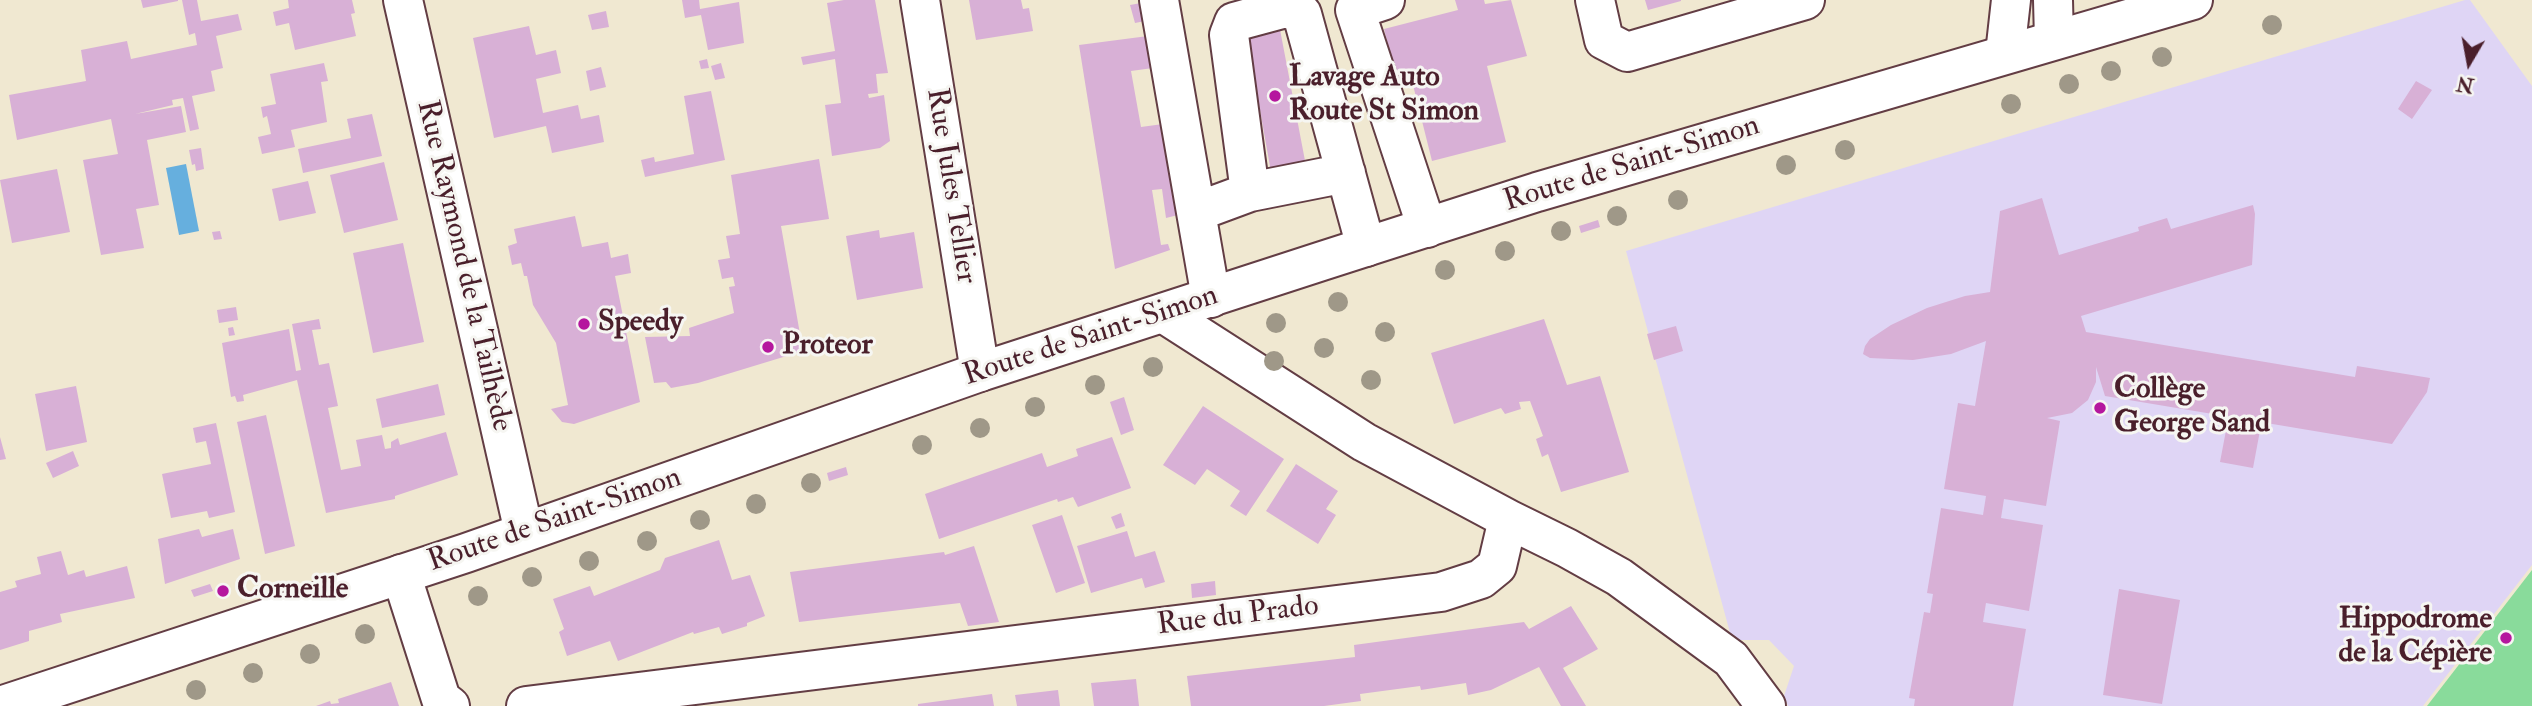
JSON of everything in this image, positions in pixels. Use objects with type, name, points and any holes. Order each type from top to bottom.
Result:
[{"type":"street","name":"Rue Raymond de la Tailhède","points":[[403,0],[524,532]]},
{"type":"street","name":"Rue Jules Tellier","points":[[920,0],[980,372]]},
{"type":"street","points":[[1159,0],[1211,298]]},
{"type":"street","points":[[1385,0],[1354,10],[1427,228]]},
{"type":"street","points":[[1595,0],[1604,40],[1627,52],[1805,0]]},
{"type":"street","points":[[2005,54],[2011,0]]},
{"type":"street","points":[[2053,0],[2054,40]]},
{"type":"street","name":"Route de Saint-Simon","points":[[0,706],[401,574],[980,372],[1366,247],[1537,192],[2193,0]]},
{"type":"street","points":[[1250,192],[1229,35],[1234,22],[1286,8],[1302,14],[1366,247]]},
{"type":"street","points":[[1196,212],[1250,192],[1346,173]]},
{"type":"street","points":[[1163,313],[1364,442],[1619,578],[1731,659],[1766,706]]},
{"type":"street","name":"Rue du Prado","points":[[527,706],[1441,592],[1481,579],[1497,566],[1508,519]]},
{"type":"street","points":[[401,574],[441,699],[450,706]]},
{"type":"shaded area","name":"Collège George Sand","points":[[2470,0],[2532,86],[2532,565],[2423,706],[1788,706],[1784,696],[1794,666],[1769,640],[1732,640],[1626,251]]},
{"type":"green space","name":"Hippodrome de la Cépière","points":[[2532,570],[2532,706],[2427,706]]},
{"type":"water","points":[[186,164],[199,231],[179,235],[166,168]]},
{"type":"building","points":[[141,0],[178,0],[178,1],[143,8]]},
{"type":"building","points":[[182,0],[197,0],[201,21],[238,14],[242,30],[216,36],[223,68],[211,71],[215,91],[192,96],[199,129],[190,131],[183,98],[172,100],[173,105],[135,114],[181,106],[186,132],[147,140],[159,205],[136,209],[144,248],[101,255],[83,160],[118,154],[111,119],[17,140],[9,95],[86,81],[81,50],[127,41],[131,59],[197,45],[195,33],[189,35]]},
{"type":"building","points":[[288,0],[352,0],[355,13],[351,14],[356,36],[295,50],[289,23],[276,26],[273,12],[289,8]]},
{"type":"building","points":[[682,0],[699,0],[700,9],[739,2],[744,43],[708,50],[701,15],[685,18]]},
{"type":"building","points":[[875,0],[888,73],[876,74],[878,93],[868,94],[869,98],[884,95],[890,141],[880,148],[832,156],[825,105],[841,103],[835,59],[803,65],[801,57],[835,51],[827,3]]},
{"type":"building","points":[[969,0],[1021,0],[1023,9],[1029,8],[1033,31],[976,40]]},
{"type":"building","points":[[1455,0],[1484,0],[1485,4],[1511,0],[1527,56],[1487,66],[1506,142],[1432,161],[1413,85],[1399,89],[1384,29],[1458,10]]},
{"type":"building","points":[[1645,0],[1681,0],[1681,1],[1648,10]]},
{"type":"building","points":[[1141,3],[1145,21],[1135,23],[1130,5]]},
{"type":"building","points":[[606,11],[609,27],[592,30],[588,15]]},
{"type":"building","name":"Lavage Auto Route St Simon","points":[[1278,19],[1306,166],[1271,172],[1245,26]]},
{"type":"building","points":[[529,26],[536,55],[556,50],[561,73],[536,79],[543,113],[578,105],[581,119],[599,115],[604,142],[552,153],[546,126],[494,138],[473,38]]},
{"type":"building","points":[[1148,36],[1153,68],[1131,71],[1141,127],[1163,124],[1178,215],[1166,218],[1162,189],[1152,190],[1161,245],[1168,244],[1170,250],[1115,269],[1079,45]]},
{"type":"building","points":[[707,59],[709,68],[701,69],[699,61]]},
{"type":"building","points":[[324,63],[328,81],[321,82],[327,122],[291,130],[295,147],[262,154],[258,137],[271,134],[267,116],[263,118],[261,107],[276,104],[270,74]]},
{"type":"building","points":[[721,63],[725,78],[715,80],[711,66]]},
{"type":"building","points":[[601,67],[606,87],[590,91],[586,71]]},
{"type":"building","points":[[2416,81],[2432,90],[2412,119],[2398,109]]},
{"type":"building","points":[[711,91],[725,160],[645,177],[641,160],[654,157],[655,162],[694,154],[684,96]]},
{"type":"building","points":[[372,114],[382,156],[303,173],[298,149],[351,138],[347,119]]},
{"type":"building","points":[[201,148],[204,169],[196,171],[189,150]]},
{"type":"building","points":[[819,159],[829,219],[781,226],[803,351],[698,383],[671,388],[666,382],[654,383],[645,337],[690,336],[689,328],[734,313],[729,287],[735,286],[733,277],[722,279],[718,260],[730,258],[726,236],[740,234],[731,175]]},
{"type":"building","points":[[384,162],[398,220],[344,233],[330,175]]},
{"type":"building","points":[[57,169],[70,232],[12,243],[0,180]]},
{"type":"building","points":[[308,181],[316,213],[279,221],[272,189]]},
{"type":"building","points":[[2042,198],[2059,255],[2139,231],[2138,227],[2167,218],[2171,229],[2253,205],[2255,214],[2252,265],[2081,316],[2086,332],[2355,377],[2357,366],[2430,378],[2427,392],[2392,444],[2105,396],[2096,367],[2096,382],[2088,400],[2072,413],[2047,418],[2060,421],[2046,506],[2004,499],[2001,518],[2043,525],[2029,611],[1986,603],[1983,622],[2026,629],[2013,706],[1914,706],[1915,699],[1909,698],[1924,612],[1930,613],[1933,594],[1927,593],[1941,508],[1983,515],[1986,496],[1944,489],[1958,403],[1975,406],[1986,341],[1951,354],[1913,360],[1870,358],[1863,354],[1865,346],[1870,339],[1891,325],[1927,308],[1965,296],[1990,292],[2000,211]]},
{"type":"building","name":"Speedy","points":[[575,216],[582,247],[608,242],[611,258],[628,254],[631,273],[615,276],[640,402],[574,424],[562,422],[551,409],[568,405],[556,343],[533,305],[527,276],[524,276],[521,263],[512,265],[508,246],[517,243],[514,229]]},
{"type":"building","points":[[1598,220],[1600,227],[1581,233],[1579,226]]},
{"type":"building","points":[[879,230],[880,238],[914,232],[923,288],[857,300],[846,236]]},
{"type":"building","points":[[220,231],[222,239],[214,240],[212,232]]},
{"type":"building","points":[[403,243],[424,342],[373,353],[353,253]]},
{"type":"building","points":[[236,307],[238,320],[219,323],[217,310]]},
{"type":"building","points":[[319,319],[321,329],[312,330],[319,365],[329,363],[338,406],[328,408],[341,470],[361,466],[356,440],[382,435],[385,449],[391,448],[391,442],[398,438],[400,445],[446,432],[458,475],[395,496],[395,499],[326,513],[297,380],[243,395],[244,401],[237,402],[235,396],[231,397],[222,343],[289,329],[296,371],[301,370],[292,324]]},
{"type":"building","points":[[1544,319],[1567,385],[1600,376],[1629,472],[1561,492],[1548,454],[1542,457],[1536,439],[1543,436],[1530,401],[1519,402],[1521,409],[1505,414],[1501,408],[1454,424],[1431,353]]},
{"type":"building","points":[[1676,326],[1683,351],[1654,360],[1647,334]]},
{"type":"building","points":[[233,327],[235,335],[229,336],[228,328]]},
{"type":"building","points":[[438,384],[445,415],[382,428],[376,399]]},
{"type":"building","points":[[76,386],[87,442],[46,451],[35,394]]},
{"type":"building","points":[[1124,397],[1134,430],[1121,435],[1110,402]]},
{"type":"building","points":[[1203,406],[1284,459],[1246,516],[1230,506],[1240,491],[1207,469],[1195,485],[1163,465]]},
{"type":"building","points":[[266,415],[295,546],[265,554],[237,422]]},
{"type":"building","points":[[2228,420],[2261,425],[2253,468],[2220,462]]},
{"type":"building","points":[[216,423],[235,512],[209,518],[207,511],[171,518],[162,474],[211,464],[206,441],[196,443],[193,428]]},
{"type":"building","points":[[0,437],[6,459],[0,460]]},
{"type":"building","points":[[1112,437],[1131,488],[1078,507],[1073,497],[1058,502],[1057,499],[939,539],[925,494],[1042,453],[1047,467],[1078,456],[1076,449]]},
{"type":"building","points":[[73,451],[79,466],[53,478],[46,463]]},
{"type":"building","points":[[1296,464],[1338,491],[1326,509],[1336,515],[1318,544],[1266,511]]},
{"type":"building","points":[[846,467],[848,475],[829,481],[827,473]]},
{"type":"building","points":[[1121,513],[1125,526],[1116,529],[1111,517]]},
{"type":"building","points":[[1062,515],[1085,583],[1056,593],[1032,525]]},
{"type":"building","points":[[199,529],[202,537],[233,529],[240,559],[165,584],[158,539]]},
{"type":"building","points":[[1127,531],[1135,557],[1155,551],[1165,582],[1145,588],[1142,578],[1091,593],[1077,546]]},
{"type":"building","points":[[719,540],[732,580],[750,575],[765,616],[747,623],[747,626],[722,634],[719,627],[694,634],[693,632],[618,661],[610,641],[567,656],[559,632],[564,629],[553,599],[590,586],[594,596],[660,570],[665,558]]},
{"type":"building","points":[[974,546],[999,622],[968,626],[960,603],[799,622],[790,572],[944,552],[945,555]]},
{"type":"building","points":[[61,551],[68,575],[84,570],[86,577],[127,566],[135,598],[60,614],[62,622],[29,631],[29,641],[0,650],[0,592],[17,587],[15,581],[41,574],[37,557]]},
{"type":"building","points":[[1215,581],[1216,595],[1192,598],[1191,584]]},
{"type":"building","points":[[210,584],[213,591],[194,597],[191,590]]},
{"type":"building","points":[[2119,589],[2180,600],[2162,704],[2103,695]]},
{"type":"building","points":[[1571,606],[1598,649],[1563,668],[1586,706],[1561,706],[1539,667],[1491,690],[1468,695],[1466,683],[1421,690],[1420,686],[1360,694],[1361,701],[1324,706],[1191,706],[1187,676],[1355,657],[1354,645],[1524,622],[1529,629]]},
{"type":"building","points":[[1136,679],[1139,706],[1094,706],[1091,683]]},
{"type":"building","points":[[391,682],[399,706],[316,706],[330,701],[331,704],[339,703],[338,699]]},
{"type":"building","points":[[1058,690],[1060,706],[1017,706],[1015,695]]},
{"type":"building","points":[[992,694],[994,706],[918,706],[918,704]]},
{"type":"place","name":"Lavage Auto Route St Simon","points":[[1275,96]]},
{"type":"place","name":"Speedy","points":[[584,324]]},
{"type":"place","name":"Proteor","points":[[768,347]]},
{"type":"place","name":"Collège George Sand","points":[[2100,408]]},
{"type":"place","name":"Corneille","points":[[223,591]]},
{"type":"place","name":"Hippodrome de la Cépière","points":[[2506,638]]}]
